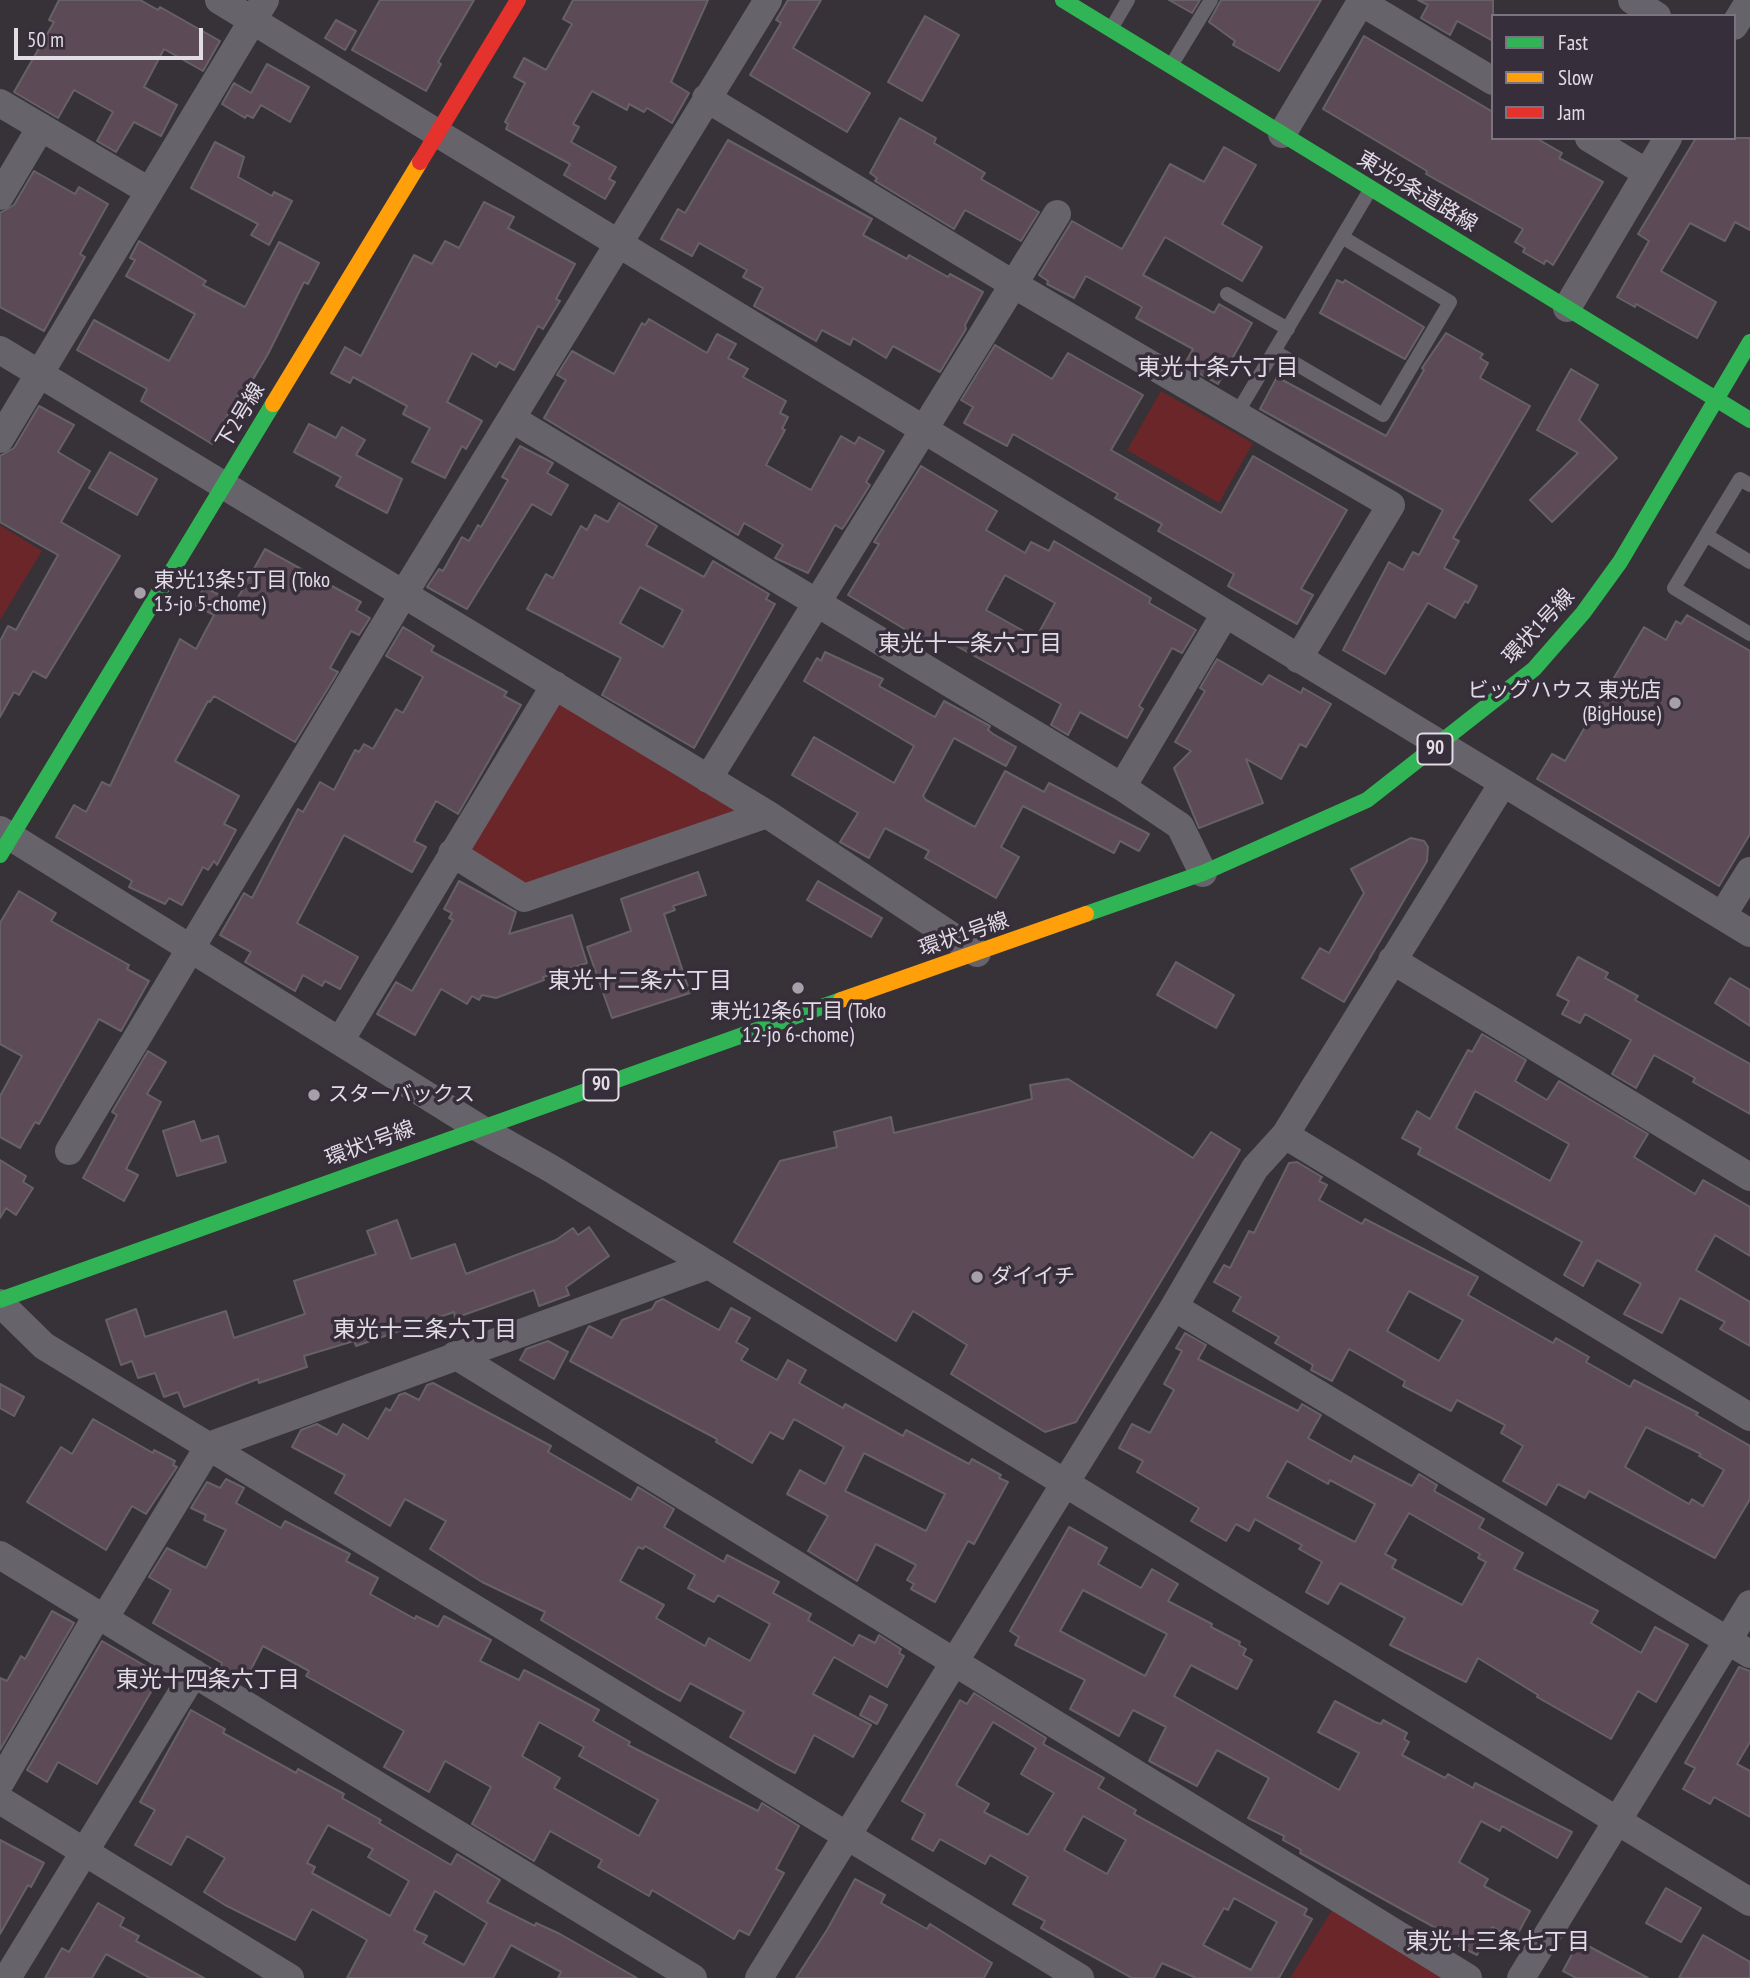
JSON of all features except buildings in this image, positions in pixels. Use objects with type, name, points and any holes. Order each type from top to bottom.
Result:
[{"type":"main road","name":"下2号線","points":[[4,841],[223,487],[518,0]]},
{"type":"main road","name":"東光9条道路線","points":[[1063,0],[1750,420]]},
{"type":"main road","name":"環状1号線","points":[[0,1301],[479,1128],[1203,873],[1367,800],[1441,745],[1534,668],[1583,613],[1620,562],[1750,342]]},
{"type":"street","points":[[219,0],[259,10],[437,135],[1750,933]]},
{"type":"street","points":[[69,1151],[404,596],[514,420],[706,97],[768,0]]},
{"type":"street","points":[[1632,0],[1654,14]]},
{"type":"street","points":[[1736,23],[1750,0]]},
{"type":"street","points":[[1282,134],[1361,1],[1491,80]]},
{"type":"street","points":[[0,439],[259,10]]},
{"type":"street","points":[[706,97],[1013,284],[1391,505],[1298,659]]},
{"type":"street","points":[[0,103],[149,191]]},
{"type":"street","points":[[0,196],[41,127]]},
{"type":"street","points":[[1592,140],[1647,173]]},
{"type":"street","points":[[1567,308],[1667,140]]},
{"type":"street","points":[[708,779],[1057,214]]},
{"type":"street","points":[[0,350],[766,814],[977,953]]},
{"type":"street","points":[[514,420],[1122,787],[1180,826],[1203,873]]},
{"type":"street","points":[[1122,787],[1225,614]]},
{"type":"street","points":[[340,1041],[555,685]]},
{"type":"street","points":[[759,1978],[952,1661],[1174,1307],[1255,1168],[1284,1135],[1503,783]]},
{"type":"street","points":[[453,853],[524,898],[766,814]]},
{"type":"street","points":[[4,841],[191,950],[479,1128],[550,1168],[706,1266],[1750,1902]]},
{"type":"street","points":[[1722,916],[1750,871]]},
{"type":"street","points":[[1392,960],[1750,1177]]},
{"type":"street","points":[[1284,1135],[1750,1417]]},
{"type":"street","points":[[0,1783],[101,1616],[209,1446],[706,1266]]},
{"type":"street","points":[[0,1301],[44,1346],[1080,1978]]},
{"type":"street","points":[[1174,1307],[1739,1647]]},
{"type":"street","points":[[455,1355],[1468,1978]]},
{"type":"street","points":[[0,1555],[693,1978]]},
{"type":"street","points":[[1521,1978],[1618,1821],[1739,1647],[1750,1604]]},
{"type":"street","points":[[7,1978],[194,1673]]},
{"type":"street","points":[[0,1800],[290,1978]]},
{"type":"lane","points":[[1111,29],[1128,0]]},
{"type":"lane","points":[[1171,66],[1211,0]]},
{"type":"lane","points":[[1236,415],[1371,188]]},
{"type":"lane","points":[[1274,351],[1383,415],[1450,302],[1342,237]]},
{"type":"lane","points":[[1227,293],[1288,329]]},
{"type":"lane","points":[[1750,485],[1740,479],[1674,588],[1750,634]]},
{"type":"lane","points":[[1706,535],[1750,562]]},
{"type":"shaded area","points":[[1161,391],[1253,443],[1219,503],[1127,450]]},
{"type":"shaded area","points":[[0,525],[42,551],[0,620]]},
{"type":"shaded area","points":[[555,685],[767,814],[524,898],[453,853]]},
{"type":"shaded area","points":[[1332,1910],[1445,1978],[1290,1978]]},
{"type":"traffic: fast","points":[[1063,0],[1750,420]]},
{"type":"traffic: fast","points":[[1086,914],[1203,873],[1367,800],[1534,669],[1583,613],[1620,562],[1750,342]]},
{"type":"traffic: fast","points":[[0,855],[273,404]]},
{"type":"traffic: fast","points":[[0,1300],[841,1000]]},
{"type":"traffic: slow","points":[[273,404],[420,162]]},
{"type":"traffic: slow","points":[[841,1000],[1086,914]]},
{"type":"traffic: jam","points":[[420,162],[518,0]]},
{"type":"place","name":"東光13条5丁目 (Toko 13-jo 5-chome)","points":[[140,593]]},
{"type":"place","name":"ビッグハウス 東光店 (BigHouse)","points":[[1675,703]]},
{"type":"place","name":"東光12条6丁目 (Toko 12-jo 6-chome)","points":[[798,988]]},
{"type":"place","name":"スターバックス","points":[[314,1095]]},
{"type":"place","name":"ダイイチ","points":[[977,1277]]},
{"type":"district","name":"東光十条六丁目","points":[[1218,368]]},
{"type":"district","name":"東光十一条六丁目","points":[[970,644]]},
{"type":"district","name":"東光十二条六丁目","points":[[640,981]]},
{"type":"district","name":"東光十三条六丁目","points":[[425,1330]]},
{"type":"district","name":"東光十四条六丁目","points":[[208,1680]]},
{"type":"district","name":"東光十三条七丁目","points":[[1498,1942]]}]
